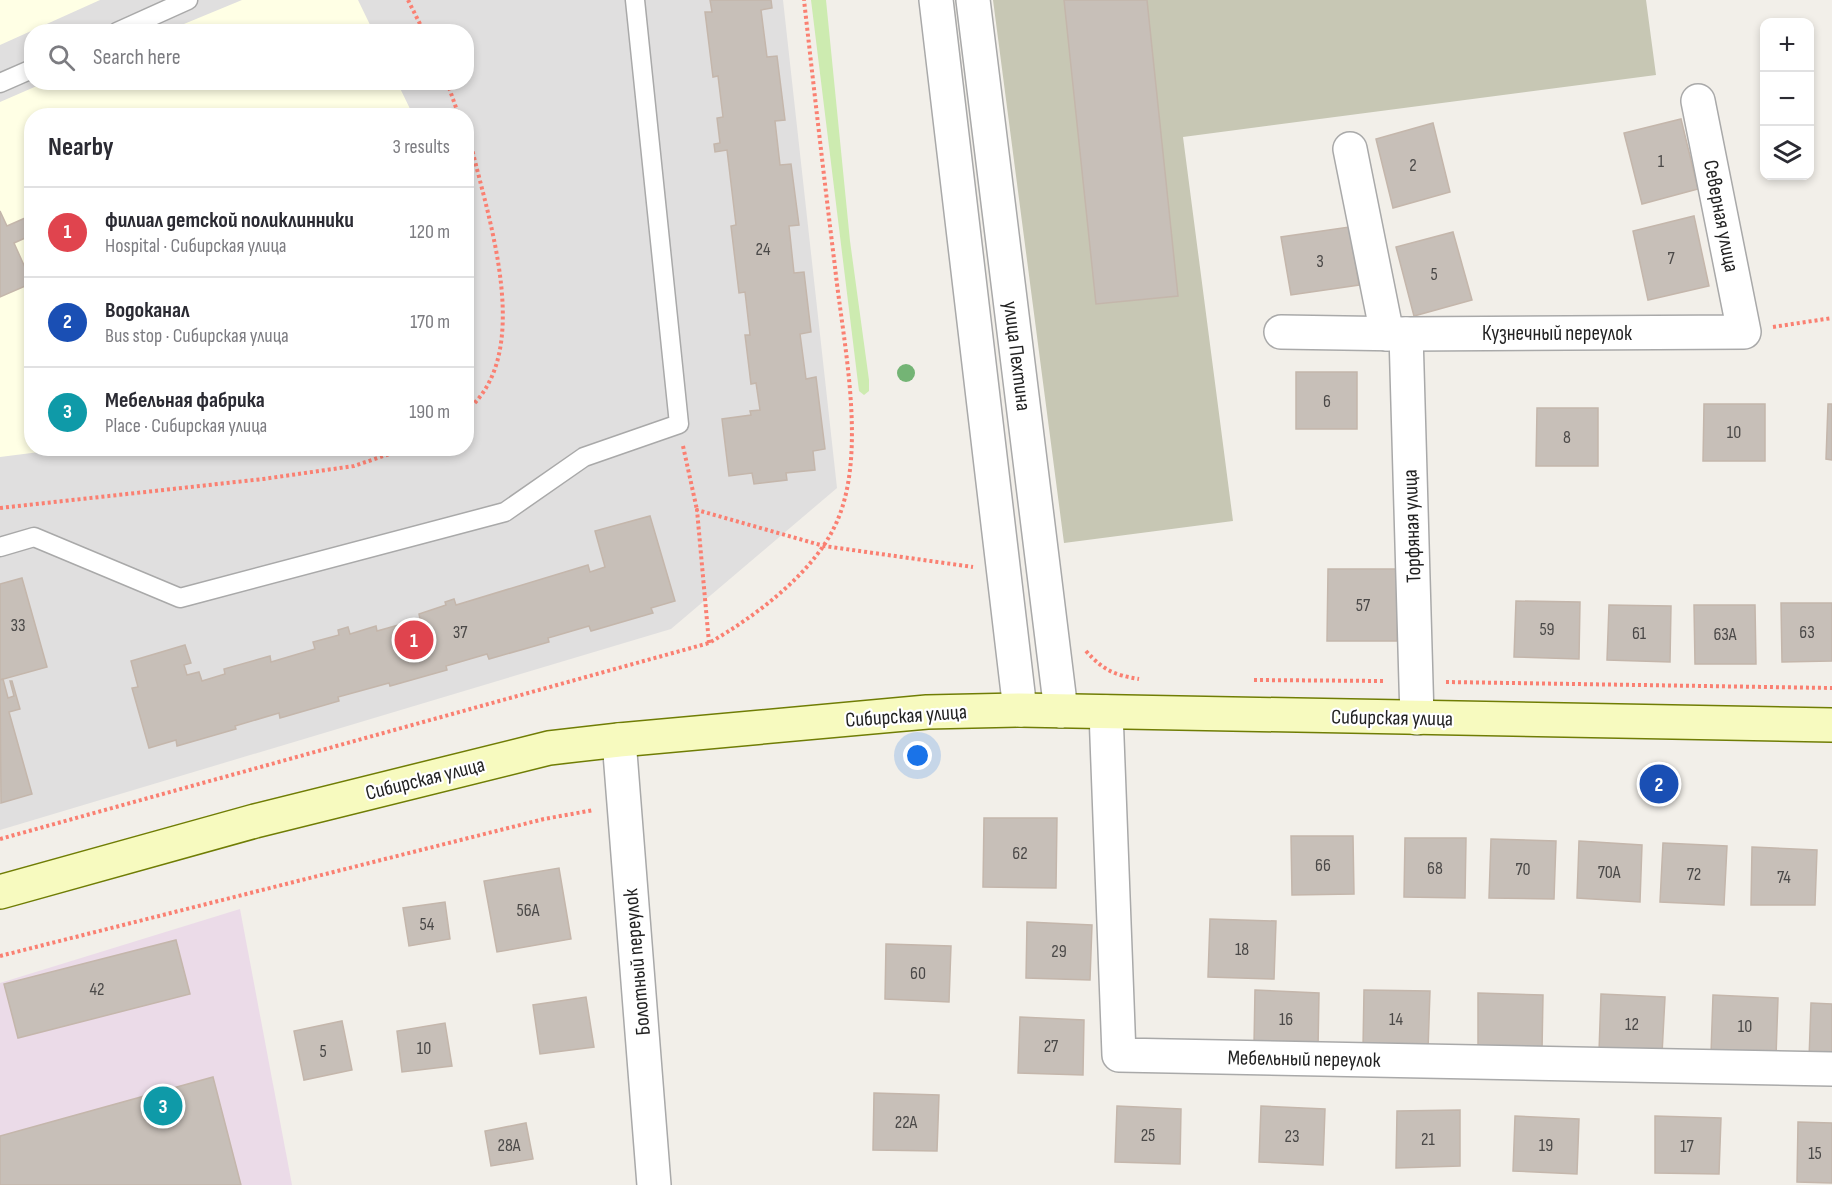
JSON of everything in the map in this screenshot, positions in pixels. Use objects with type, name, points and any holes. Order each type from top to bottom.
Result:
[{"type":"main road","name":"Сибирская улица","points":[[0,892],[255,821],[527,753],[549,748],[619,740],[927,712],[1020,710],[1832,724]]},
{"type":"street","name":"улица Пехтина","points":[[936,0],[1020,710]]},
{"type":"street","name":"улица Пехтина","points":[[973,0],[1060,711]]},
{"type":"street","name":"Северная улица","points":[[1698,101],[1744,332]]},
{"type":"street","name":"Торфяная улица","points":[[1350,149],[1397,334],[1417,682],[1417,718]]},
{"type":"street","name":"Кузнечный переулок","points":[[1281,332],[1397,334],[1744,332]]},
{"type":"street","name":"Мебельный переулок","points":[[1106,712],[1119,1055],[1832,1069]]},
{"type":"street","name":"Болотный переулок","points":[[619,740],[654,1185]]},
{"type":"lane","points":[[135,24],[188,0]]},
{"type":"lane","points":[[0,547],[34,537],[180,598],[505,512],[584,457],[679,424],[635,0]]},
{"type":"lane","points":[[0,83],[24,72]]},
{"type":"path","points":[[408,0],[420,24]]},
{"type":"path","points":[[0,839],[709,643],[738,626],[801,573],[824,546],[838,521],[846,497],[853,455],[849,389],[804,0]]},
{"type":"path","points":[[450,90],[456,108]]},
{"type":"path","points":[[474,157],[495,246],[505,309],[498,363],[489,386],[474,402]]},
{"type":"path","points":[[1744,332],[1832,318]]},
{"type":"path","points":[[679,424],[697,510],[709,643]]},
{"type":"path","points":[[0,508],[252,480],[354,466],[383,456]]},
{"type":"path","points":[[697,510],[824,546],[1004,571]]},
{"type":"path","points":[[1083,645],[1086,652],[1115,675],[1141,679]]},
{"type":"path","points":[[1249,680],[1832,688]]},
{"type":"path","points":[[0,956],[544,819],[624,805]]},
{"type":"shaded area","points":[[0,0],[783,0],[837,488],[671,629],[0,830]]},
{"type":"shaded area","points":[[0,0],[100,0],[47,24],[24,24],[24,34],[0,45]]},
{"type":"shaded area","points":[[242,0],[358,0],[370,24],[184,24]]},
{"type":"shaded area","points":[[993,0],[1646,0],[1656,75],[1183,137],[1233,521],[1064,543]]},
{"type":"shaded area","points":[[28,90],[401,90],[410,108],[24,108],[24,454],[0,457],[0,102]]},
{"type":"shaded area","points":[[240,909],[292,1185],[0,1185],[0,983]]},
{"type":"green space","points":[[811,0],[826,0],[850,241],[869,380],[869,391],[864,395],[859,391]]},
{"type":"building","points":[[710,0],[771,0],[772,8],[761,10],[767,57],[777,56],[785,120],[775,121],[780,165],[791,164],[799,225],[789,226],[794,273],[804,272],[811,332],[800,334],[806,379],[816,377],[825,449],[813,451],[815,470],[786,473],[787,480],[754,484],[752,473],[729,476],[722,419],[751,415],[750,411],[760,410],[756,383],[751,384],[745,335],[750,335],[745,292],[739,293],[731,226],[736,225],[727,150],[715,152],[714,144],[720,143],[717,118],[723,117],[718,76],[713,77],[705,12],[712,12]]},
{"type":"building","points":[[1064,0],[1147,0],[1178,296],[1096,304]]},
{"type":"building","points":[[1681,119],[1698,189],[1642,204],[1624,133]]},
{"type":"building","points":[[1433,123],[1450,192],[1393,208],[1376,139]]},
{"type":"building","points":[[0,211],[7,226],[24,219],[24,239],[14,243],[24,265],[24,286],[0,297]]},
{"type":"building","points":[[1694,216],[1709,286],[1648,300],[1633,231]]},
{"type":"building","points":[[1349,227],[1359,285],[1291,295],[1281,237]]},
{"type":"building","points":[[1453,232],[1472,300],[1414,316],[1396,247]]},
{"type":"building","points":[[1296,372],[1357,372],[1357,429],[1296,429]]},
{"type":"building","points":[[1704,404],[1765,404],[1765,461],[1703,461]]},
{"type":"building","points":[[1828,404],[1832,404],[1832,460],[1826,459]]},
{"type":"building","points":[[1537,408],[1598,408],[1598,466],[1536,466]]},
{"type":"building","points":[[650,516],[675,601],[651,608],[653,613],[591,631],[589,626],[548,638],[549,642],[489,659],[487,654],[446,666],[447,670],[390,686],[389,683],[338,697],[339,701],[280,718],[279,713],[235,726],[236,729],[177,746],[176,740],[149,748],[132,688],[138,687],[131,661],[185,645],[191,663],[184,665],[187,675],[199,672],[202,681],[225,674],[224,669],[270,656],[271,662],[315,649],[313,642],[339,635],[338,630],[348,627],[350,634],[376,626],[377,631],[420,619],[419,614],[446,605],[445,602],[454,599],[456,605],[588,565],[590,572],[605,567],[595,531]]},
{"type":"building","points":[[1328,569],[1398,569],[1397,641],[1327,641]]},
{"type":"building","points":[[22,578],[47,667],[0,680],[0,584]]},
{"type":"building","points":[[1516,601],[1580,602],[1579,659],[1514,657]]},
{"type":"building","points":[[1781,603],[1832,603],[1832,661],[1782,662]]},
{"type":"building","points":[[1609,605],[1671,606],[1670,662],[1607,660]]},
{"type":"building","points":[[1694,605],[1755,605],[1756,664],[1695,664]]},
{"type":"building","points":[[3,679],[8,698],[14,696],[10,681],[12,681],[20,709],[9,712],[32,794],[1,803],[0,680]]},
{"type":"building","points":[[984,818],[1057,818],[1056,888],[983,887]]},
{"type":"building","points":[[1291,836],[1353,836],[1354,894],[1292,895]]},
{"type":"building","points":[[1405,838],[1466,838],[1465,898],[1404,897]]},
{"type":"building","points":[[1491,839],[1556,841],[1554,899],[1489,898]]},
{"type":"building","points":[[1579,841],[1642,845],[1640,902],[1577,898]]},
{"type":"building","points":[[1663,843],[1727,846],[1724,905],[1660,902]]},
{"type":"building","points":[[1752,847],[1817,850],[1815,905],[1751,905]]},
{"type":"building","points":[[559,868],[571,939],[497,952],[484,881]]},
{"type":"building","points":[[445,902],[450,939],[409,946],[403,908]]},
{"type":"building","points":[[1210,919],[1276,921],[1274,979],[1208,977]]},
{"type":"building","points":[[1027,922],[1092,925],[1090,980],[1026,978]]},
{"type":"building","points":[[176,940],[190,994],[18,1038],[4,984]]},
{"type":"building","points":[[886,944],[951,946],[949,1002],[885,999]]},
{"type":"building","points":[[1255,990],[1319,993],[1318,1049],[1254,1045]]},
{"type":"building","points":[[1364,990],[1430,991],[1428,1050],[1363,1048]]},
{"type":"building","points":[[1478,993],[1543,995],[1542,1051],[1478,1050]]},
{"type":"building","points":[[1601,994],[1665,997],[1662,1054],[1599,1052]]},
{"type":"building","points":[[1713,995],[1778,998],[1776,1057],[1711,1054]]},
{"type":"building","points":[[586,997],[594,1047],[540,1054],[533,1005]]},
{"type":"building","points":[[1811,1003],[1832,1004],[1832,1059],[1809,1059]]},
{"type":"building","points":[[1020,1017],[1084,1020],[1083,1075],[1018,1073]]},
{"type":"building","points":[[342,1021],[352,1070],[304,1080],[294,1031]]},
{"type":"building","points":[[445,1023],[452,1066],[402,1072],[397,1031]]},
{"type":"building","points":[[213,1077],[241,1185],[0,1185],[0,1136]]},
{"type":"building","points":[[874,1093],[939,1095],[937,1151],[873,1150]]},
{"type":"building","points":[[1117,1106],[1181,1109],[1180,1164],[1115,1162]]},
{"type":"building","points":[[1261,1106],[1325,1109],[1323,1165],[1259,1162]]},
{"type":"building","points":[[1460,1110],[1460,1166],[1396,1168],[1397,1111]]},
{"type":"building","points":[[1515,1116],[1579,1119],[1577,1174],[1513,1171]]},
{"type":"building","points":[[1655,1116],[1721,1118],[1719,1174],[1655,1173]]},
{"type":"building","points":[[1798,1122],[1832,1123],[1832,1183],[1797,1182]]},
{"type":"building","points":[[526,1123],[533,1159],[491,1166],[485,1131]]},
{"type":"place","name":"филиал детской поликлинники","points":[[414,640]]},
{"type":"place","name":"Водоканал","points":[[1659,784]]},
{"type":"place","name":"Мебельная фабрика","points":[[163,1106]]}]
